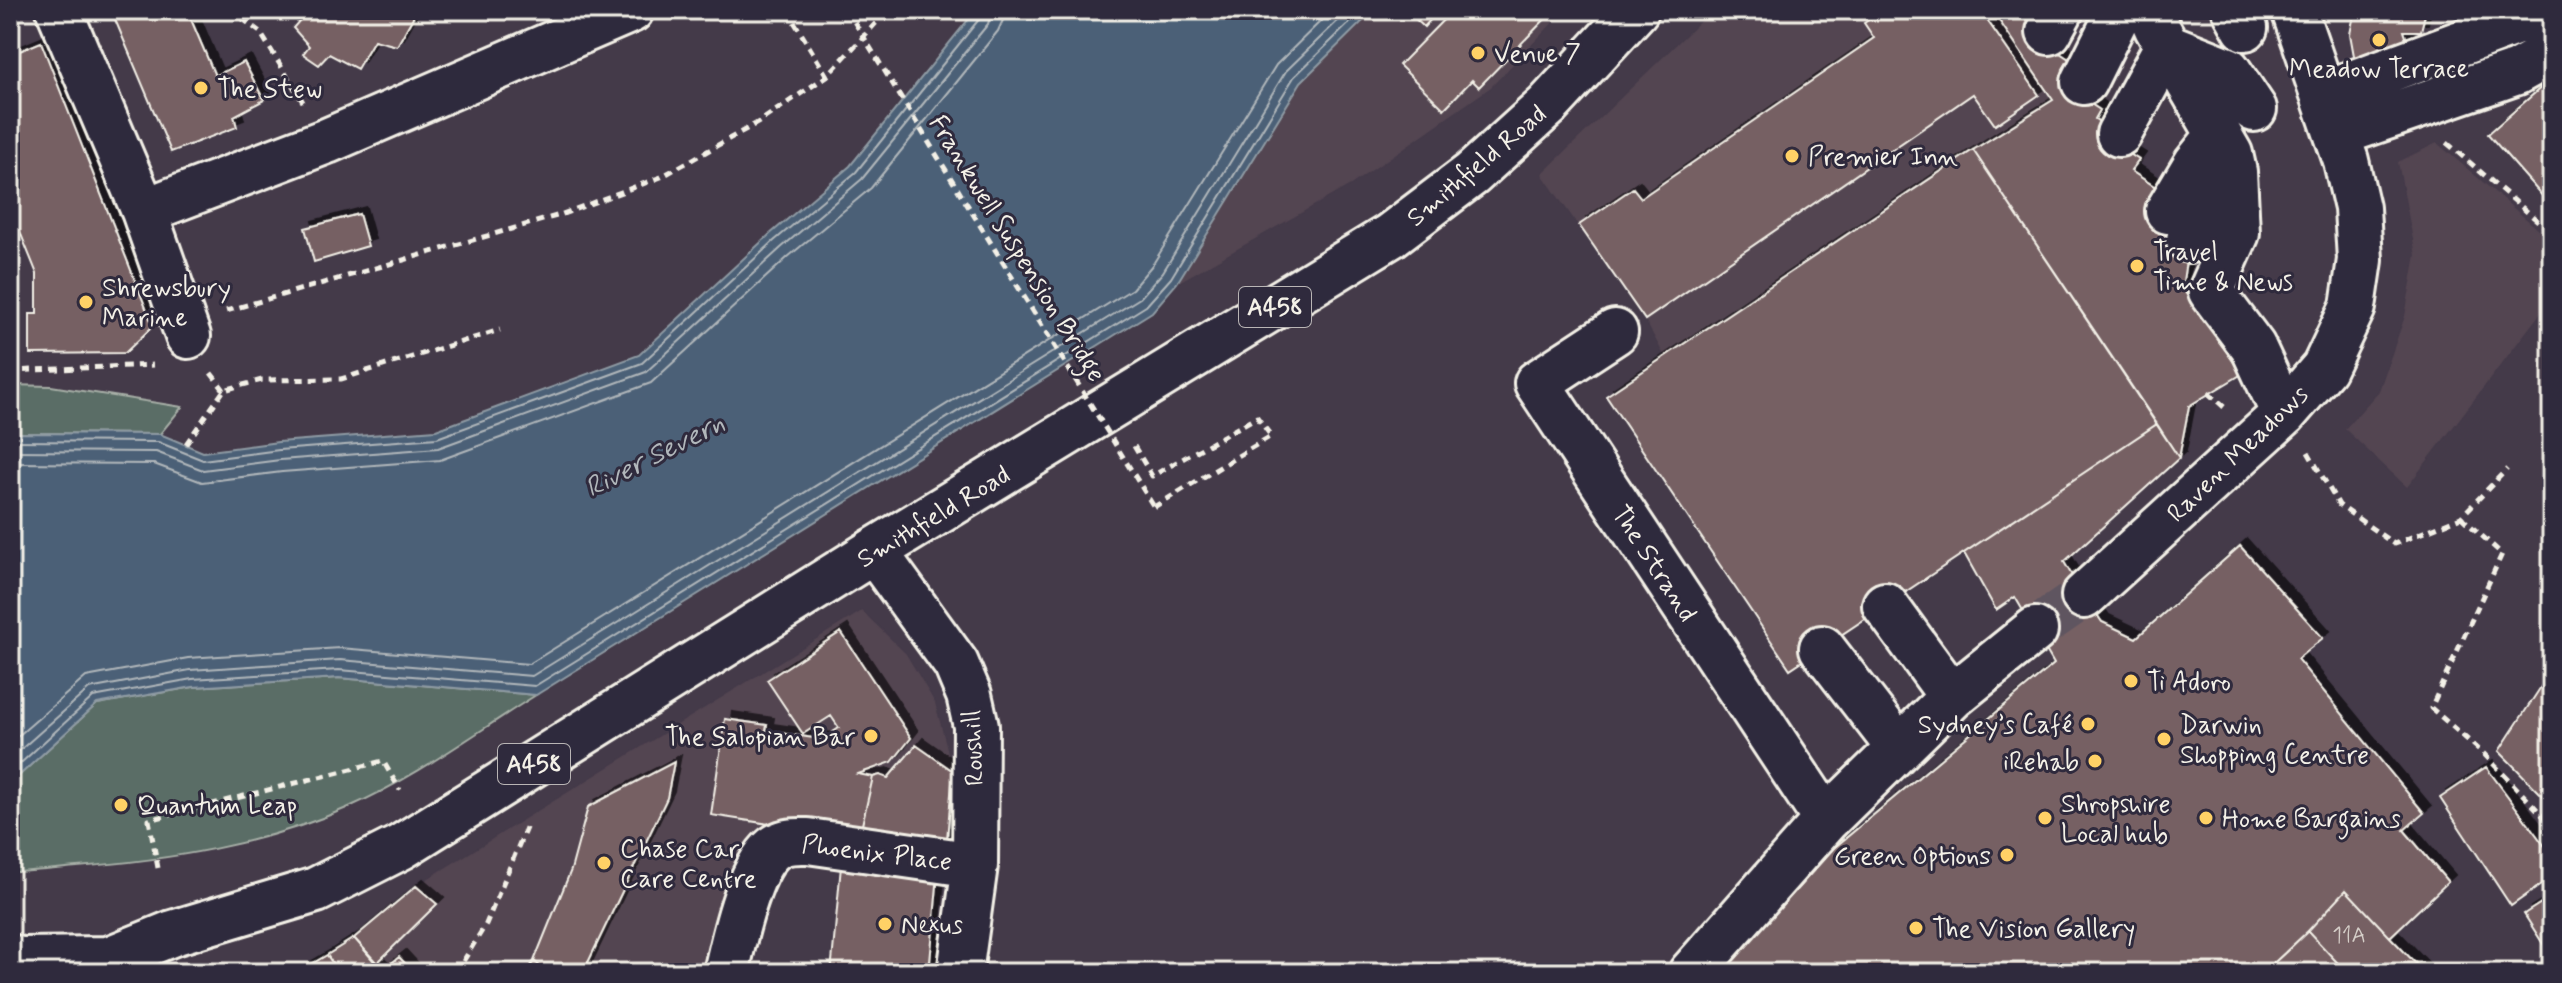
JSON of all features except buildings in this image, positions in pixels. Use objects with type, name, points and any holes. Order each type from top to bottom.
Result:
[{"type":"main road","points":[[59,10],[144,211],[190,339]]},
{"type":"main road","points":[[144,211],[327,141],[631,10]]},
{"type":"main road","name":"Smithfield Road","points":[[173,933],[316,890],[401,847],[874,551],[1390,236],[1472,174],[1547,106],[1636,10]]},
{"type":"main road","points":[[2088,10],[2112,122],[2215,194],[2219,139]]},
{"type":"main road","name":"Raven Meadows","points":[[2084,596],[2284,414],[2324,368],[2353,307],[2360,260],[2357,208],[2346,161],[2294,10]]},
{"type":"main road","points":[[2330,114],[2550,10]]},
{"type":"main road","points":[[2250,16],[2321,173],[2357,208]]},
{"type":"main road","points":[[2112,122],[2141,31],[2154,31],[2228,70],[2254,109]]},
{"type":"main road","points":[[2112,122],[2164,96],[2154,31]]},
{"type":"main road","points":[[2154,31],[2219,139],[2237,233],[2211,291],[2253,347],[2284,414]]},
{"type":"main road","points":[[2330,114],[2517,72],[2552,52]]},
{"type":"main road","points":[[2112,122],[2184,136],[2219,139]]},
{"type":"main road","name":"The Strand","points":[[1615,332],[1537,383],[1826,820]]},
{"type":"main road","name":"Roushill","points":[[874,551],[956,664],[969,695],[976,726],[975,865],[960,973]]},
{"type":"main road","points":[[1885,605],[1952,697]]},
{"type":"main road","points":[[1691,973],[1826,820],[1952,697],[2035,630]]},
{"type":"main road","points":[[1822,648],[1899,748]]},
{"type":"main road","name":"Phoenix Place","points":[[726,973],[733,939],[755,873],[775,846],[788,841],[808,841],[975,865]]},
{"type":"main road","name":"A458","points":[[10,934],[173,933]]},
{"type":"main road","name":"A458","points":[[10,957],[112,966],[173,933]]},
{"type":"path","points":[[231,10],[260,32],[327,141]]},
{"type":"path","points":[[787,10],[827,76]]},
{"type":"path","name":"Frankwell Suspension Bridge","points":[[847,10],[1154,507],[1271,436],[1257,417],[1152,476],[1129,438]]},
{"type":"path","points":[[10,371],[149,367],[228,310],[560,215],[661,177],[759,122],[827,76],[888,10]]},
{"type":"path","points":[[2439,136],[2552,233]]},
{"type":"path","points":[[186,444],[224,390],[262,380],[341,379],[500,330]]},
{"type":"path","points":[[2284,414],[2339,505],[2394,544],[2461,517],[2507,469]]},
{"type":"path","points":[[2461,517],[2502,554],[2431,708],[2484,754],[2552,825]]},
{"type":"path","points":[[158,868],[149,820],[383,761],[400,790]]},
{"type":"path","points":[[456,973],[486,924],[529,819]]},
{"type":"shaded area","points":[[1374,10],[1565,10],[1491,87],[1352,184],[1177,283],[1301,82]]},
{"type":"shaded area","points":[[1712,10],[1992,10],[2053,100],[1973,150],[1665,357],[1645,320],[1542,174]]},
{"type":"shaded area","points":[[2437,143],[2552,241],[2552,298],[2407,487],[2345,429],[2379,391],[2405,316],[2416,255],[2398,162]]},
{"type":"shaded area","points":[[862,611],[906,654],[935,703],[953,771],[947,839],[941,851],[794,857],[784,862],[735,973],[298,973],[354,938],[416,886]]},
{"type":"green space","points":[[10,385],[51,386],[182,407],[160,434],[10,433]]},
{"type":"green space","points":[[339,678],[536,695],[397,783],[317,820],[250,841],[181,855],[10,872],[10,784],[97,704],[194,687]]},
{"type":"water","name":"River Severn","points":[[976,10],[1374,10],[1301,82],[1177,283],[1152,312],[536,695],[339,678],[193,687],[97,704],[10,784],[10,433],[160,434],[203,452],[278,442],[436,430],[639,355],[769,235],[850,166]]},
{"type":"tunnel","points":[[2035,630],[2084,596]]},
{"type":"place","name":"Meadow Terrace","points":[[2379,40]]},
{"type":"place","name":"Venue 7","points":[[1478,53]]},
{"type":"place","name":"The Stew","points":[[201,88]]},
{"type":"place","name":"Premier Inn","points":[[1792,156]]},
{"type":"place","name":"Travel Time & News","points":[[2137,266]]},
{"type":"place","name":"Shrewsbury Marine","points":[[86,302]]},
{"type":"place","name":"Ti Adoro","points":[[2131,681]]},
{"type":"place","name":"Sydney’s Café","points":[[2088,724]]},
{"type":"place","name":"The Salopian Bar","points":[[871,736]]},
{"type":"place","name":"Darwin Shopping Centre","points":[[2164,739]]},
{"type":"place","name":"iRehab","points":[[2095,761]]},
{"type":"place","name":"Quantum Leap","points":[[121,805]]},
{"type":"place","name":"Shropshire Local hub","points":[[2045,818]]},
{"type":"place","name":"Home Bargains","points":[[2206,818]]},
{"type":"place","name":"Green Options","points":[[2007,855]]},
{"type":"place","name":"Chase Car Care Centre","points":[[604,863]]},
{"type":"place","name":"Nexus","points":[[885,924]]},
{"type":"place","name":"The Vision Gallery","points":[[1916,928]]}]
